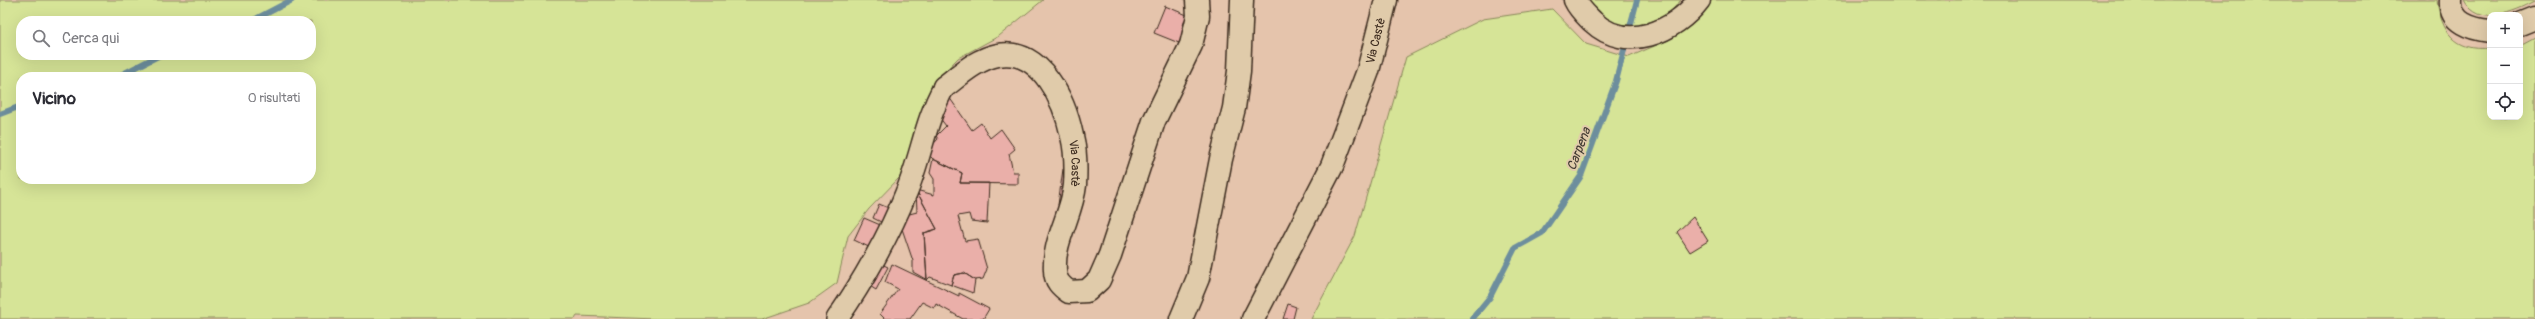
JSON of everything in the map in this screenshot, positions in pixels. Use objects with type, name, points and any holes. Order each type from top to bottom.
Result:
[{"type":"street","name":"Via Castè","points":[[837,319],[874,256],[906,193],[932,108],[944,87],[975,64],[1000,54],[1027,58],[1035,63],[1046,76],[1059,100],[1072,136],[1075,160],[1072,208],[1057,245],[1056,275],[1061,286],[1069,292],[1087,291],[1099,280],[1110,255],[1154,120],[1191,45],[1198,16],[1197,0]]},
{"type":"street","points":[[1181,319],[1198,278],[1221,159],[1234,108],[1239,71],[1242,0]]},
{"type":"street","name":"Via Castè","points":[[1253,319],[1332,166],[1368,71],[1386,0]]},
{"type":"street","points":[[1575,0],[1584,13],[1611,35],[1634,38],[1662,30],[1687,16],[1699,0]]},
{"type":"street","points":[[2451,0],[2454,15],[2461,22],[2469,28],[2487,30]]},
{"type":"street","points":[[2523,23],[2535,18]]},
{"type":"green space","points":[[0,0],[1043,0],[999,36],[958,58],[932,85],[900,177],[869,209],[848,236],[837,283],[809,303],[762,319],[656,319],[577,316],[575,319],[0,319]]},
{"type":"green space","points":[[1587,0],[1681,0],[1667,16],[1638,26],[1618,27],[1600,16]]},
{"type":"green space","points":[[1712,0],[2437,0],[2442,21],[2446,30],[2452,37],[2459,43],[2468,47],[2487,48],[2487,120],[2523,120],[2523,43],[2535,37],[2535,319],[1311,319],[1355,236],[1406,57],[1483,19],[1552,9],[1586,44],[1629,57],[1673,38]]},
{"type":"green space","points":[[2465,0],[2535,0],[2510,12],[2487,12],[2487,15],[2479,13],[2471,8]]},
{"type":"building","points":[[1165,6],[1187,15],[1182,28],[1185,29],[1179,43],[1154,33]]},
{"type":"building","points":[[949,97],[972,130],[981,123],[990,138],[1001,129],[1015,149],[1009,154],[1013,172],[1018,172],[1018,184],[960,183],[962,173],[933,159],[926,152],[938,139],[936,136],[946,126],[933,109]]},
{"type":"building","points":[[933,159],[962,173],[960,183],[989,183],[987,223],[971,221],[969,214],[958,216],[965,241],[978,239],[987,269],[983,279],[975,280],[964,273],[954,275],[951,285],[930,277],[927,280],[924,233],[937,229],[916,190],[934,195],[934,179],[930,173]]},
{"type":"building","points":[[1063,169],[1071,170],[1066,206],[1058,205]]},
{"type":"building","points":[[916,190],[937,229],[924,233],[927,280],[913,272],[913,261],[898,217],[917,212]]},
{"type":"building","points":[[879,204],[891,209],[885,224],[873,218]]},
{"type":"building","points":[[1693,217],[1708,241],[1690,252],[1677,232]]},
{"type":"building","points":[[864,218],[885,227],[875,250],[854,240]]},
{"type":"building","points":[[875,261],[888,267],[876,290],[862,281]]},
{"type":"building","points":[[892,264],[959,296],[959,293],[989,309],[983,319],[963,319],[936,304],[934,308],[922,302],[910,319],[885,319],[880,314],[898,289],[885,282]]},
{"type":"building","points":[[964,273],[975,280],[973,293],[951,285],[954,275]]},
{"type":"building","points":[[1288,304],[1296,307],[1293,319],[1283,319]]},
{"type":"waterway","points":[[262,16],[292,0]]},
{"type":"waterway","name":"Carpena","points":[[1472,319],[1490,297],[1515,248],[1542,233],[1581,176],[1616,81],[1637,0]]},
{"type":"waterway","points":[[127,72],[150,60]]},
{"type":"waterway","points":[[0,114],[16,108]]}]
